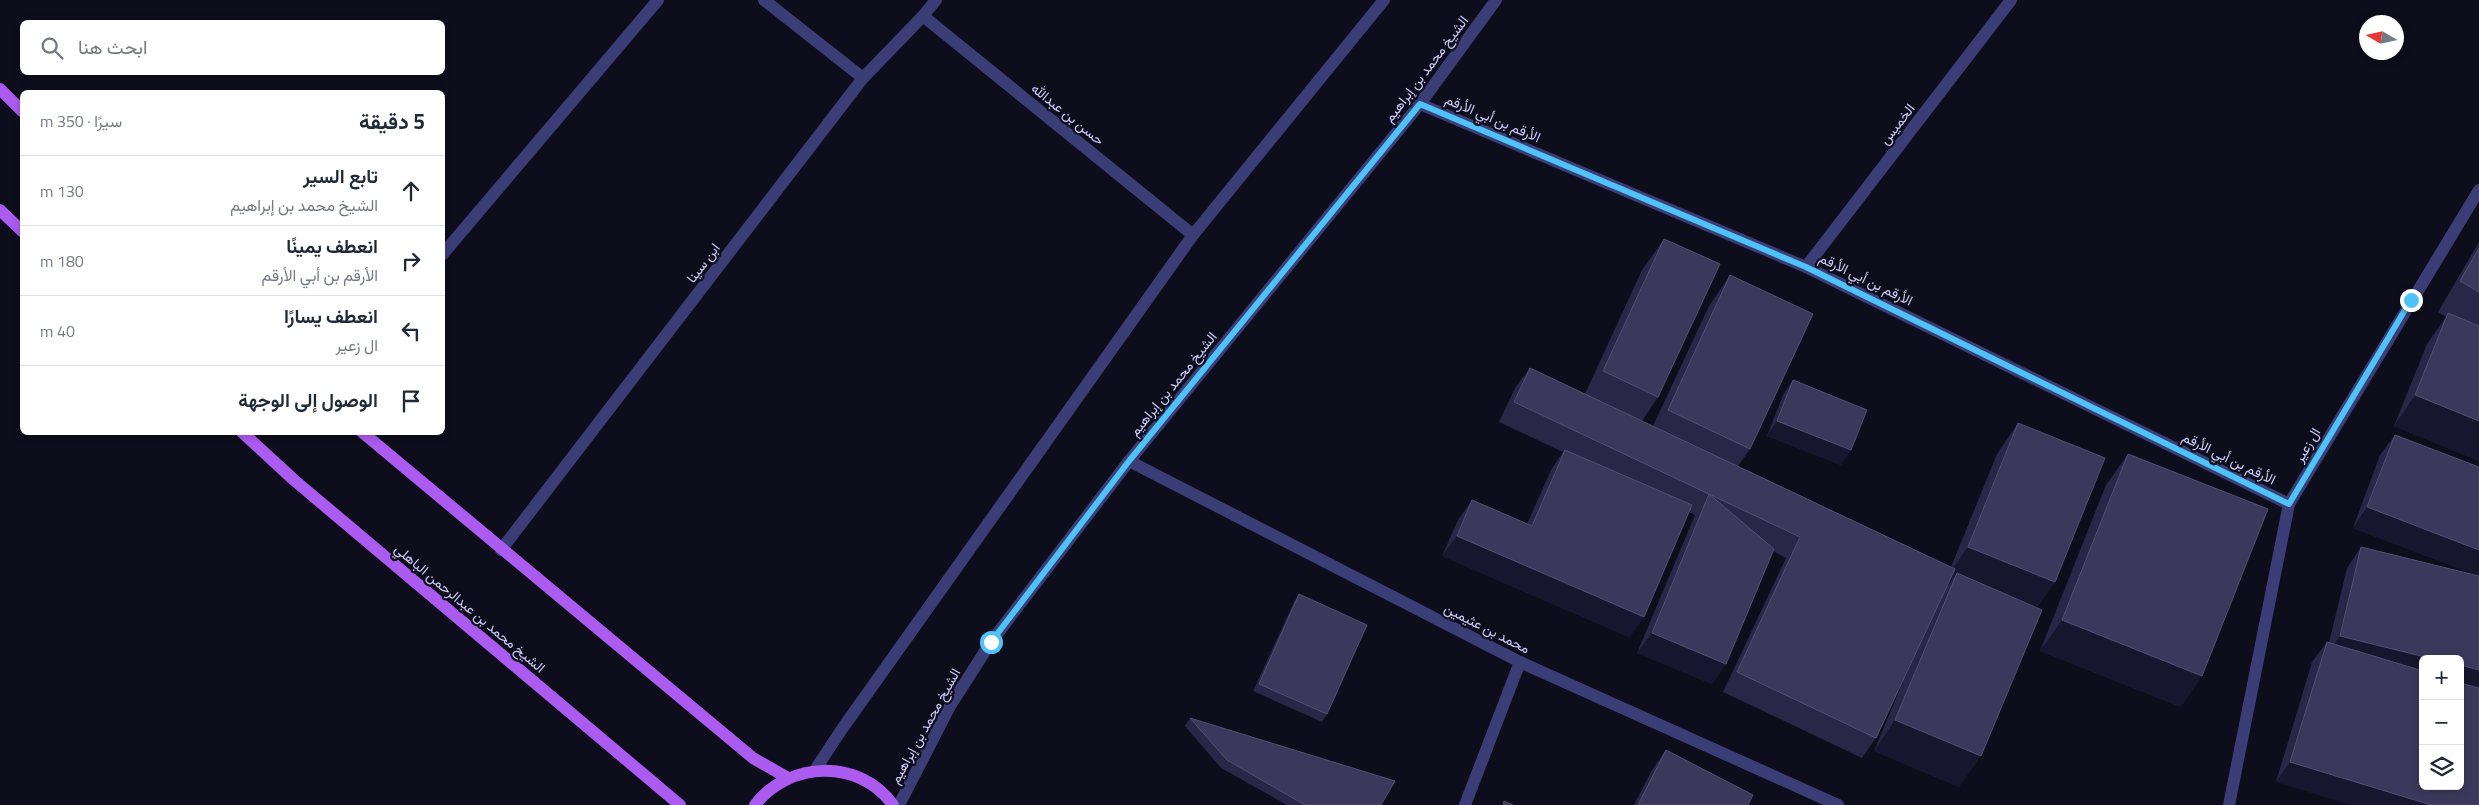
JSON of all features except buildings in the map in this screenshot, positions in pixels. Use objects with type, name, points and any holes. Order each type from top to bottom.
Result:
[{"type":"main road","points":[[0,89],[20,109]]},
{"type":"main road","points":[[0,210],[20,229]]},
{"type":"main road","name":"الشيخ محمد بن عبدالرحمن الباهلي","points":[[245,435],[294,480],[680,805]]},
{"type":"main road","points":[[366,435],[501,550],[753,758],[788,778]]},
{"type":"main road","points":[[755,805],[764,793],[788,778],[815,770],[843,772],[867,782],[893,805]]},
{"type":"street","points":[[445,251],[658,0]]},
{"type":"street","points":[[764,0],[863,78]]},
{"type":"street","name":"ابن سينا","points":[[501,550],[863,78],[936,0]]},
{"type":"street","points":[[815,770],[842,729],[1193,235],[1384,0]]},
{"type":"street","name":"الشيخ محمد بن إبراهيم","points":[[899,805],[950,706],[991,642],[1129,461],[1420,104],[1496,0]]},
{"type":"street","name":"الخميس","points":[[1806,267],[2011,0]]},
{"type":"street","name":"حسن بن عبدالله","points":[[923,16],[1193,235]]},
{"type":"street","name":"الأرقم بن أبي الأرقم","points":[[1420,104],[1806,267],[2289,504]]},
{"type":"street","name":"ال زعير","points":[[2229,805],[2289,504],[2479,190]]},
{"type":"street","name":"محمد بن عثيمين","points":[[1129,461],[1520,662],[1838,805]]},
{"type":"street","points":[[1465,805],[1520,662]]},
{"type":"route","points":[[991,642],[1129,461],[1420,104],[1806,267],[2289,504],[2411,300]]}]
